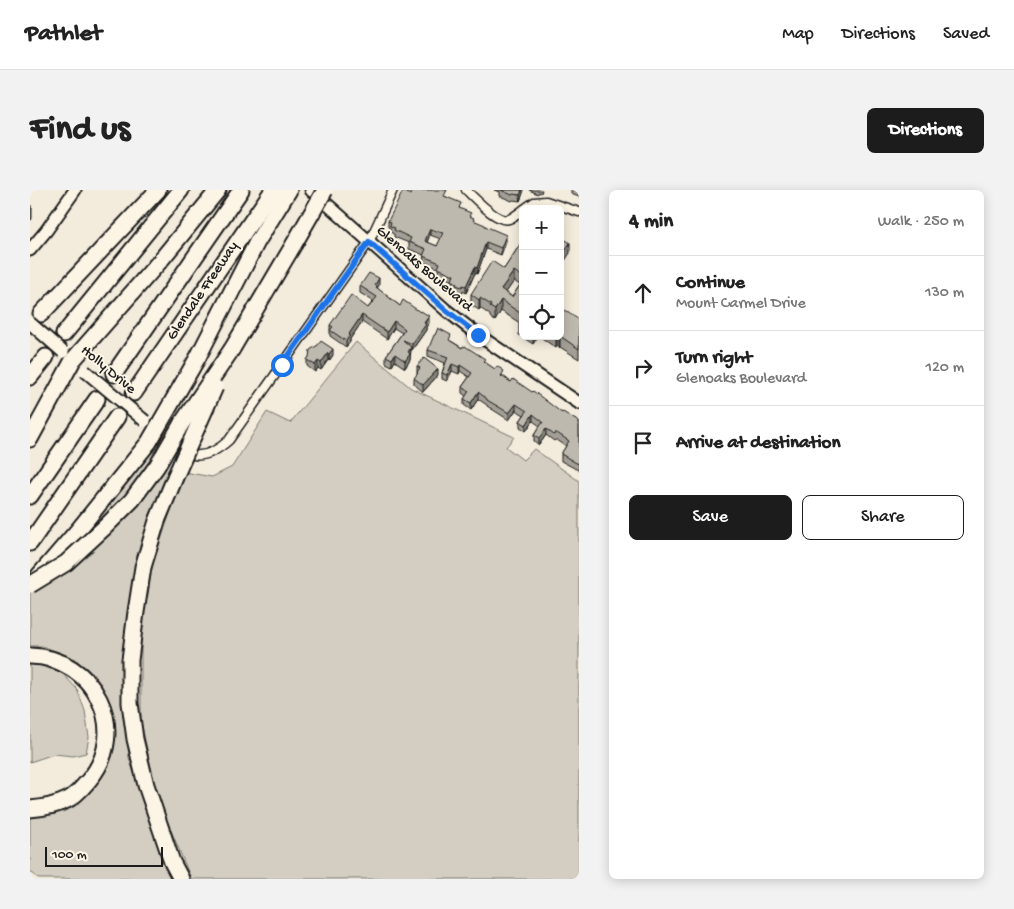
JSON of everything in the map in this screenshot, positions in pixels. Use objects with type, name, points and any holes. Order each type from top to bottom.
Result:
[{"type":"highway","points":[[36,319],[158,190]]},
{"type":"highway","points":[[64,334],[180,190]]},
{"type":"highway","points":[[30,439],[68,356],[160,261],[218,190]]},
{"type":"highway","name":"Glendale Freeway","points":[[114,374],[241,190]]},
{"type":"highway","points":[[30,586],[79,529],[147,444],[168,440],[202,350],[240,274],[273,199],[289,190]]},
{"type":"highway","points":[[30,586],[66,563],[132,500],[157,466],[182,423],[232,349],[294,244],[319,194]]},
{"type":"highway","name":"Glendale Freeway","points":[[134,393],[273,199]]},
{"type":"highway","points":[[181,879],[172,862],[146,784],[135,740],[130,703],[130,660],[143,567],[157,522],[232,349]]},
{"type":"highway","points":[[30,377],[46,357]]},
{"type":"highway","points":[[30,496],[97,399]]},
{"type":"highway","points":[[30,543],[117,417]]},
{"type":"highway","points":[[30,656],[41,656],[56,660],[70,666],[81,675],[97,695],[104,709],[106,722],[106,736],[101,762],[93,776],[81,790],[69,800],[56,805],[30,809]]},
{"type":"street","points":[[30,250],[46,232],[75,190]]},
{"type":"street","points":[[168,440],[194,456],[212,452],[229,440],[369,242],[393,190]]},
{"type":"street","points":[[466,190],[502,220],[509,219],[519,212]]},
{"type":"street","name":"Glenoaks Boulevard","points":[[319,194],[369,242],[446,310],[478,335],[579,403]]},
{"type":"street","points":[[529,205],[534,202],[546,201],[558,205]]},
{"type":"street","points":[[564,207],[579,212]]},
{"type":"street","name":"Holly Drive","points":[[36,319],[68,356],[168,440]]},
{"type":"shaded area","points":[[356,342],[411,388],[514,437],[506,447],[523,460],[534,449],[579,481],[579,879],[192,879],[189,874],[157,796],[141,722],[141,630],[153,563],[184,472],[212,477],[232,467],[267,412],[290,423]]},
{"type":"shaded area","points":[[157,451],[175,462],[154,515],[124,697],[129,758],[160,851],[173,879],[39,879],[30,871],[30,812],[95,779],[110,709],[101,688],[76,659],[42,646],[30,646],[30,592],[148,453]]},
{"type":"shaded area","points":[[30,664],[62,673],[77,689],[85,711],[89,737],[86,753],[73,756],[54,754],[30,762]]},
{"type":"building","points":[[413,190],[447,190],[444,196],[461,203],[459,208],[471,213],[469,216],[474,218],[473,220],[506,235],[501,248],[486,242],[477,268],[475,267],[466,286],[456,285],[457,283],[452,280],[454,275],[438,268],[440,263],[423,256],[426,249],[409,242],[411,238],[390,226],[391,222],[388,221],[403,191],[411,195]],"holes":[[[430,229],[443,233],[437,246],[425,241]]]},
{"type":"building","points":[[501,190],[522,190],[520,195],[512,195]]},
{"type":"building","points":[[564,239],[570,243],[564,252]]},
{"type":"building","points":[[519,246],[519,274],[514,271],[501,289],[512,297],[519,287],[519,312],[501,300],[495,310],[490,307],[491,305],[471,294],[492,261],[504,269]]},
{"type":"building","points":[[369,273],[379,278],[375,285],[376,287],[400,306],[403,300],[429,316],[424,323],[426,324],[412,344],[403,340],[411,347],[408,352],[410,354],[405,361],[395,354],[392,359],[386,356],[405,329],[394,321],[387,332],[362,315],[346,341],[330,330],[333,327],[330,325],[351,295],[368,308],[377,297],[360,286]]},
{"type":"building","points":[[564,310],[579,319],[579,349],[564,339]]},
{"type":"building","points":[[438,328],[451,335],[449,340],[462,348],[465,346],[485,359],[483,361],[495,369],[497,366],[504,371],[501,376],[511,382],[513,379],[533,391],[562,413],[579,422],[579,463],[561,454],[569,441],[557,433],[554,435],[546,429],[539,438],[534,435],[543,422],[533,414],[526,425],[520,421],[527,411],[516,404],[509,413],[487,400],[478,392],[471,403],[464,399],[469,391],[462,387],[472,373],[460,365],[459,367],[452,364],[447,375],[442,373],[448,357],[428,350]]},
{"type":"building","points":[[321,341],[333,349],[321,363],[318,361],[315,365],[307,360],[310,350]]},
{"type":"building","points":[[424,358],[438,369],[423,385],[414,378],[420,368],[417,366]]},
{"type":"route","points":[[282,365],[369,242],[446,310],[478,335]]}]
